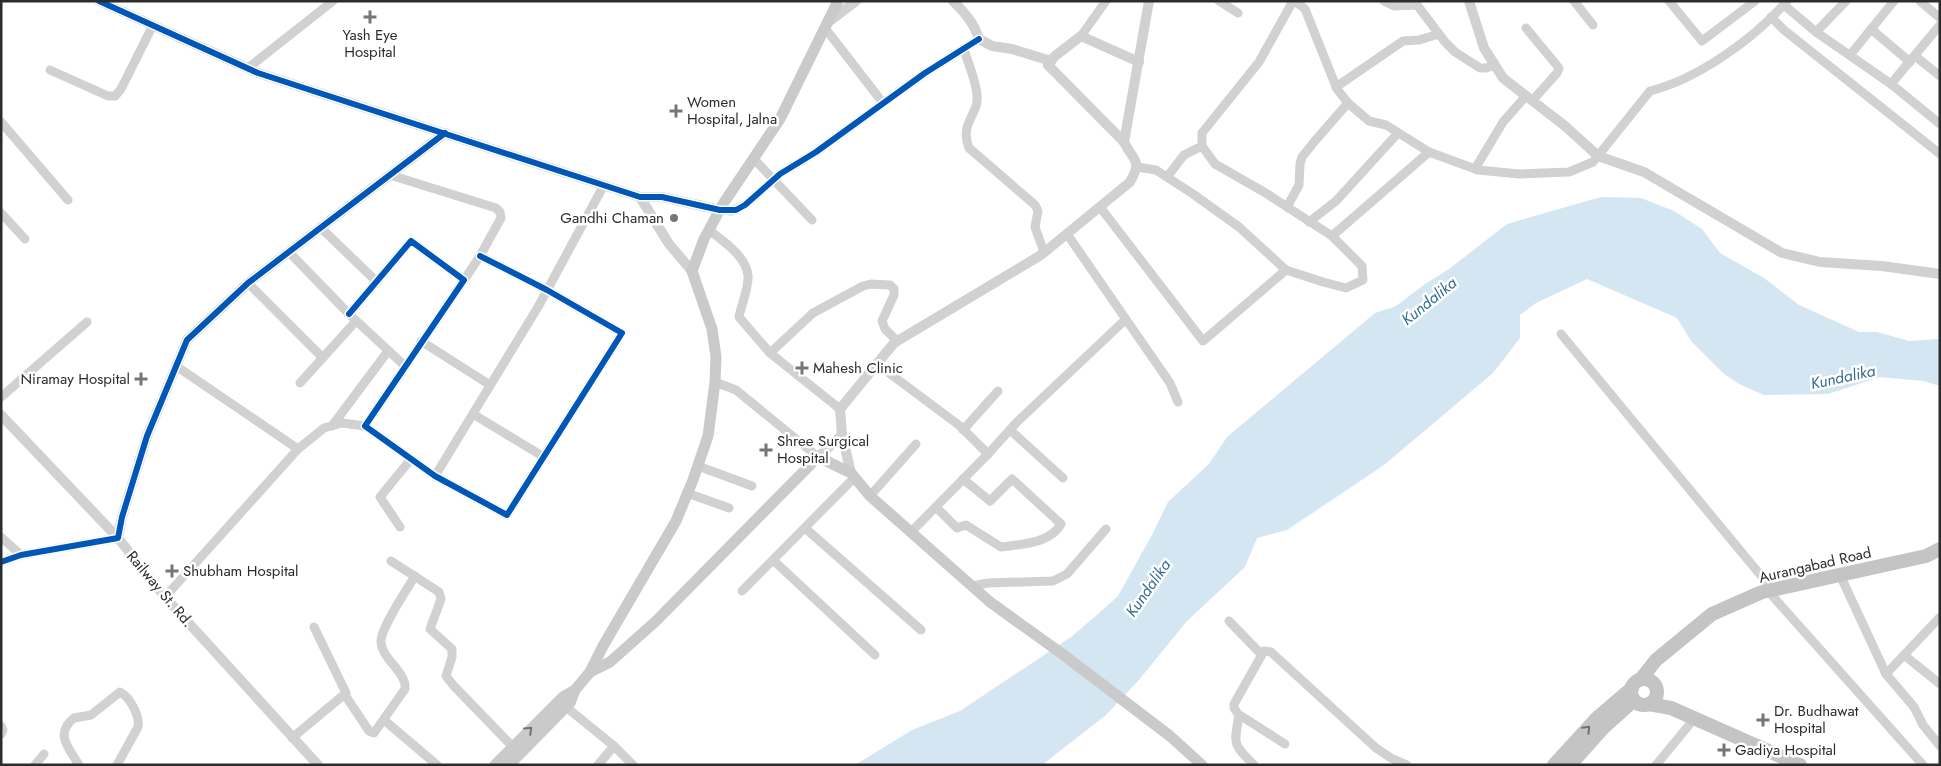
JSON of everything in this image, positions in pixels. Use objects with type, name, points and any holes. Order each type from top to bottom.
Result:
[{"type":"main road","points":[[495,765],[512,746],[563,697],[574,690],[590,672],[603,646],[676,521],[708,436],[715,382],[716,357],[712,329],[692,271],[709,230],[720,210],[780,119],[838,1]]},
{"type":"main road","points":[[590,672],[610,662],[655,622],[818,458],[852,475],[870,496],[990,602],[1170,736],[1202,765]]},
{"type":"main road","name":"Aurangabad Road","points":[[1570,765],[1603,728],[1644,688],[1656,660],[1712,614],[1770,590],[1926,556],[1940,548]]},
{"type":"main road","points":[[1644,688],[1655,699],[1649,704],[1671,708]]},
{"type":"main road","points":[[1644,688],[1671,708],[1800,765]]},
{"type":"main road","name":"Aurangabad Road","points":[[1554,765],[1597,718],[1644,688]]},
{"type":"main road","points":[[509,765],[570,703],[574,690]]},
{"type":"street","points":[[99,1],[248,68],[640,197],[662,197],[720,210],[736,210],[775,179],[924,73],[979,39]]},
{"type":"street","points":[[248,68],[333,1]]},
{"type":"street","points":[[856,1],[826,26],[883,103]]},
{"type":"street","points":[[953,1],[966,13],[976,28],[979,39],[992,46],[1012,49],[1051,61]]},
{"type":"street","points":[[742,592],[805,528],[852,475],[842,436],[840,409],[897,341],[1041,255],[1130,182],[1137,167],[1137,162],[1124,142],[1048,65],[1055,56],[1081,36],[1106,1]]},
{"type":"street","points":[[1124,142],[1149,1]]},
{"type":"street","points":[[1219,1],[1238,13]]},
{"type":"street","points":[[1137,167],[1156,170],[1167,177],[1239,227],[1286,270],[1346,288],[1363,280],[1362,266],[1332,236],[1215,164],[1202,146],[1202,133],[1259,62],[1294,1],[1305,9],[1336,87],[1348,103],[1369,121],[1386,125],[1429,152],[1474,169],[1519,174],[1569,172],[1593,162],[1650,91],[1662,88],[1719,60],[1785,3],[1816,32],[1891,84],[1940,124]]},
{"type":"street","points":[[1384,1],[1394,6],[1417,5],[1450,47],[1480,68],[1494,65]]},
{"type":"street","points":[[1470,1],[1484,48],[1503,78],[1564,126],[1598,156],[1644,172],[1782,253],[1820,262],[1882,266],[1940,274]]},
{"type":"street","points":[[1574,1],[1593,26]]},
{"type":"street","points":[[1670,1],[1702,41],[1755,1]]},
{"type":"street","points":[[1816,32],[1846,1]]},
{"type":"street","points":[[1850,55],[1894,1]]},
{"type":"street","points":[[1920,1],[1940,18]]},
{"type":"street","points":[[1770,17],[1940,154]]},
{"type":"street","points":[[50,70],[113,97],[121,88],[153,25]]},
{"type":"street","points":[[1891,84],[1940,25]]},
{"type":"street","points":[[1474,169],[1503,122],[1557,73],[1559,68],[1526,28]]},
{"type":"street","points":[[1871,29],[1912,59],[1940,76]]},
{"type":"street","points":[[1336,87],[1403,41],[1419,40],[1438,34]]},
{"type":"street","points":[[1081,36],[1139,62]]},
{"type":"street","points":[[964,49],[977,96],[965,134],[969,148],[1035,205],[1038,211],[1035,227],[1044,252]]},
{"type":"street","points":[[1287,207],[1299,185],[1301,160],[1348,103]]},
{"type":"street","points":[[1,122],[68,200]]},
{"type":"street","points":[[1,562],[21,555],[118,538],[122,518],[147,436],[187,340],[248,283],[445,133]]},
{"type":"street","points":[[1310,222],[1336,202],[1398,133]]},
{"type":"street","points":[[1167,177],[1184,155],[1202,146]]},
{"type":"street","points":[[1332,236],[1429,152]]},
{"type":"street","points":[[754,159],[812,220]]},
{"type":"street","points":[[365,426],[480,256],[501,218],[499,210],[390,175]]},
{"type":"street","points":[[435,476],[547,290],[604,185]]},
{"type":"street","points":[[640,197],[669,244],[692,271]]},
{"type":"street","points":[[1100,207],[1202,341],[1286,270]]},
{"type":"street","points":[[1,213],[24,239]]},
{"type":"street","points":[[320,227],[377,282]]},
{"type":"street","points":[[709,230],[726,244],[746,265],[749,277],[739,317],[770,353],[840,409]]},
{"type":"street","points":[[1067,234],[1170,383],[1178,402]]},
{"type":"street","points":[[349,314],[412,242],[464,280]]},
{"type":"street","points":[[289,252],[356,321],[405,366]]},
{"type":"street","points":[[165,597],[298,450],[324,428],[342,423],[365,426],[435,476],[507,515],[622,333],[547,290],[480,256]]},
{"type":"street","points":[[248,283],[323,358]]},
{"type":"street","points":[[770,353],[813,313],[863,286],[871,284],[890,284],[894,289],[894,295],[882,321],[885,329],[897,341]]},
{"type":"street","points":[[911,532],[1010,430],[1125,320]]},
{"type":"street","points":[[300,383],[356,321]]},
{"type":"street","points":[[1,397],[87,322]]},
{"type":"street","points":[[1561,334],[1770,590],[1923,765]]},
{"type":"street","points":[[421,341],[490,384]]},
{"type":"street","points":[[332,426],[388,351]]},
{"type":"street","points":[[877,364],[964,430],[988,454]]},
{"type":"street","points":[[176,366],[298,450]]},
{"type":"street","points":[[715,382],[736,390],[818,458],[842,436]]},
{"type":"street","points":[[964,430],[998,391]]},
{"type":"street","points":[[473,414],[544,457]]},
{"type":"street","name":"Railway St. Rd.","points":[[1,415],[118,538],[165,597],[318,765]]},
{"type":"street","points":[[1010,430],[1063,478]]},
{"type":"street","points":[[870,496],[916,444]]},
{"type":"street","points":[[400,527],[380,497],[411,459]]},
{"type":"street","points":[[698,466],[752,486]]},
{"type":"street","points":[[936,507],[957,528],[966,525],[1001,547],[1038,540],[1056,533],[1061,524],[1012,479],[990,501],[963,479]]},
{"type":"street","points":[[687,493],[729,508]]},
{"type":"street","points":[[805,528],[921,630]]},
{"type":"street","points":[[972,586],[1053,581],[1061,578],[1067,574],[1106,529]]},
{"type":"street","points":[[1,537],[21,555]]},
{"type":"street","points":[[773,560],[875,655]]},
{"type":"street","points":[[391,561],[436,589],[441,595],[430,629],[452,649],[452,657],[446,676],[512,746]]},
{"type":"street","points":[[1840,575],[1886,674],[1914,707],[1923,725],[1940,746]]},
{"type":"street","points":[[344,695],[372,733],[376,731],[405,689],[406,685],[384,652],[382,635],[415,576]]},
{"type":"street","points":[[1886,674],[1940,617]]},
{"type":"street","points":[[1229,621],[1261,654]]},
{"type":"street","points":[[292,738],[346,692],[314,627]]},
{"type":"street","points":[[1284,744],[1239,715],[1234,708],[1234,704],[1264,651],[1271,652],[1376,748],[1391,758],[1407,765]]},
{"type":"street","points":[[1904,655],[1940,684]]},
{"type":"street","points":[[79,765],[64,741],[66,727],[74,718],[91,715],[120,692],[126,696],[139,722],[117,765]]},
{"type":"street","points":[[566,706],[614,746],[633,765]]},
{"type":"street","points":[[1239,715],[1235,738],[1236,746],[1254,765]]},
{"type":"street","points":[[1656,765],[1694,719]]},
{"type":"street","points":[[384,720],[437,765]]},
{"type":"street","points":[[1,726],[3,730],[1,734]]},
{"type":"street","points":[[598,765],[614,746]]},
{"type":"street","points":[[35,765],[44,754]]},
{"type":"water","name":"Kundalika","points":[[1601,197],[1641,198],[1674,211],[1702,229],[1720,253],[1764,278],[1799,305],[1859,332],[1877,332],[1909,341],[1940,339],[1940,386],[1923,381],[1880,377],[1828,394],[1764,395],[1739,384],[1724,374],[1691,341],[1677,318],[1587,279],[1536,303],[1520,315],[1520,338],[1493,373],[1384,465],[1287,530],[1257,538],[1245,567],[1187,621],[1138,681],[1106,715],[1042,765],[855,765],[912,730],[960,711],[1071,637],[1098,614],[1118,596],[1168,502],[1209,464],[1227,437],[1375,313],[1396,306],[1449,269],[1507,224]]},
{"type":"cycle path","points":[[99,1],[258,73],[640,197],[662,197],[720,210],[736,210],[745,205],[780,174],[816,152],[925,73],[979,39]]},
{"type":"cycle path","points":[[1,562],[21,555],[118,538],[122,517],[147,436],[187,340],[248,283],[445,133]]},
{"type":"cycle path","points":[[349,314],[411,241],[464,280],[365,426],[435,476],[507,515],[622,333],[547,290],[480,256]]},
{"type":"place","name":"Yash Eye Hospital","points":[[370,17]]},
{"type":"place","name":"Women Hospital, Jalna","points":[[676,111]]},
{"type":"place","name":"Gandhi Chaman","points":[[674,218]]},
{"type":"place","name":"Mahesh Clinic","points":[[802,368]]},
{"type":"place","name":"Niramay Hospital","points":[[141,379]]},
{"type":"place","name":"Shree Surgical Hospital","points":[[766,450]]},
{"type":"place","name":"Shubham Hospital","points":[[172,571]]},
{"type":"place","name":"Dr. Budhawat Hospital","points":[[1763,720]]},
{"type":"place","name":"Gadiya Hospital","points":[[1724,750]]}]
